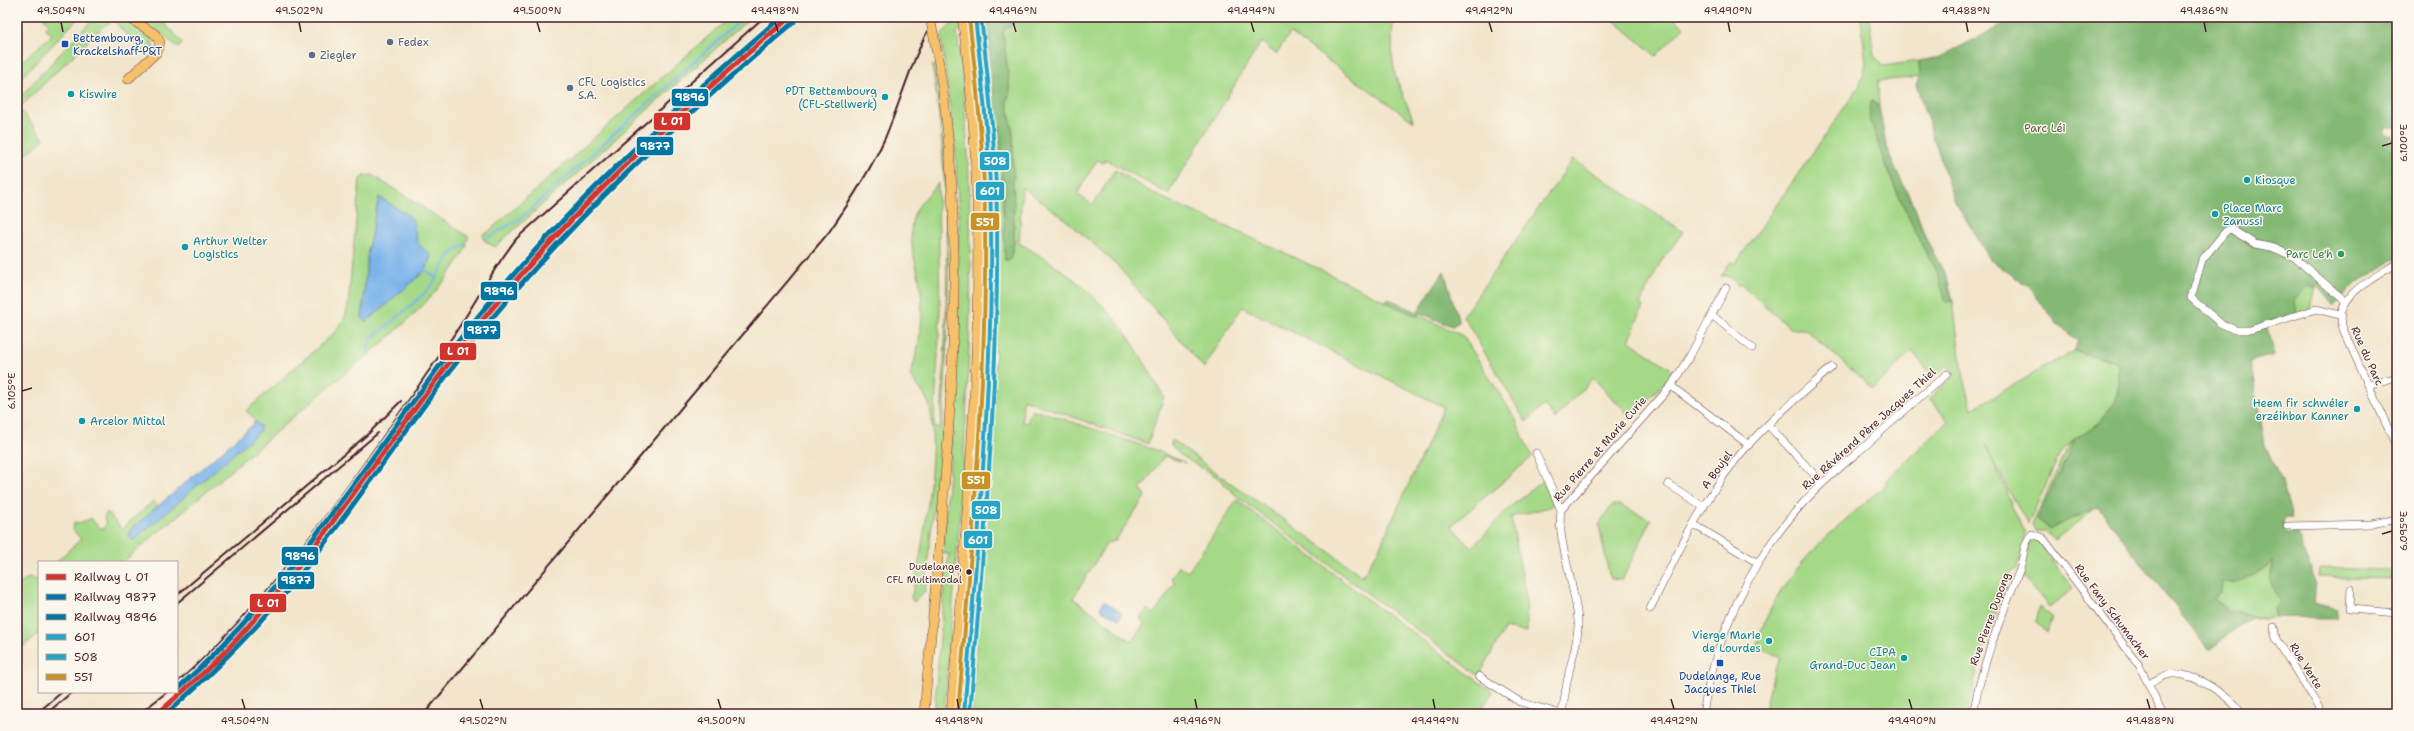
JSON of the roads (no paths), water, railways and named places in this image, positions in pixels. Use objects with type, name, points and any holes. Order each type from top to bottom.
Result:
[{"type":"highway","points":[[964,714],[984,454],[991,300],[991,218],[986,125],[975,17]]},
{"type":"highway","points":[[952,714],[972,451],[978,306],[978,220],[975,150],[963,22]]},
{"type":"main road","points":[[127,17],[155,34],[160,42],[158,51],[128,79]]},
{"type":"main road","points":[[924,714],[949,411],[954,295],[955,224],[952,169],[939,64],[930,17]]},
{"type":"street","points":[[2345,301],[2294,257],[2274,248],[2255,244],[2231,229],[2226,231],[2202,260],[2191,298],[2220,323],[2235,330],[2250,330],[2316,309],[2340,315],[2345,301],[2352,293],[2397,263]]},
{"type":"street","name":"Rue Pierre et Marie Curie","points":[[1562,714],[1568,673],[1576,645],[1578,622],[1576,602],[1560,526],[1561,510],[1671,386],[1691,354],[1726,288]]},
{"type":"street","points":[[1712,314],[1752,348]]},
{"type":"street","name":"Rue du Parc","points":[[2340,315],[2343,329],[2397,448]]},
{"type":"street","name":"A Boujel","points":[[1650,609],[1693,524],[1749,445],[1768,425],[1832,367]]},
{"type":"street","name":"Rue Révérend Père Jacques Thiel","points":[[1703,714],[1714,666],[1726,630],[1758,564],[1787,522],[1822,483],[1947,374]]},
{"type":"street","points":[[2368,385],[2397,377]]},
{"type":"street","points":[[1671,386],[1749,445]]},
{"type":"street","points":[[1768,425],[1822,483]]},
{"type":"street","points":[[1536,453],[1561,510]]},
{"type":"street","points":[[1668,484],[1704,507]]},
{"type":"street","points":[[2287,526],[2372,524],[2397,519]]},
{"type":"street","points":[[1693,524],[1758,564]]},
{"type":"street","name":"Rue Fany Schumacher","points":[[2032,534],[2043,538],[2139,665],[2150,683],[2163,714]]},
{"type":"street","name":"Rue Pierre Dupong","points":[[1973,714],[1986,657],[2020,568],[2026,544],[2032,534]]},
{"type":"street","points":[[2351,589],[2350,609],[2397,613]]},
{"type":"street","name":"Rue Verte","points":[[2274,627],[2276,639],[2323,714]]},
{"type":"street","points":[[2150,683],[2169,674],[2183,675],[2225,694],[2242,714]]},
{"type":"street","points":[[1479,676],[1520,702],[1562,714]]},
{"type":"water","points":[[379,197],[409,216],[413,221],[417,242],[431,256],[426,270],[366,322],[362,317],[368,249]]},
{"type":"water","points":[[256,422],[260,425],[260,431],[136,539],[131,539],[129,531]]},
{"type":"water","points":[[1104,601],[1122,613],[1119,619],[1100,609]]},
{"type":"waterway","points":[[486,239],[521,218],[744,17]]},
{"type":"waterway","points":[[369,354],[368,345],[372,338],[426,292],[452,253],[467,244]]},
{"type":"waterway","points":[[426,270],[436,278]]},
{"type":"railway","points":[[178,682],[217,645],[254,605],[323,519],[356,475],[451,339],[468,314],[499,262],[517,238],[764,17]]},
{"type":"railway","points":[[424,714],[829,232],[859,186],[885,138],[920,46],[935,17]]},
{"type":"railway","points":[[178,594],[368,434],[401,401]]},
{"type":"railway","points":[[178,602],[378,433]]},
{"type":"railway","points":[[36,714],[61,693]]},
{"type":"railway","points":[[46,714],[71,693]]},
{"type":"railway","points":[[139,714],[166,693]]},
{"type":"rail line","name":"9896","points":[[178,688],[218,650],[256,609],[292,565],[327,521],[460,339],[534,252],[613,170],[696,92],[781,17]]},
{"type":"rail line","name":"9877","points":[[166,714],[230,654],[260,623],[288,590],[335,529],[447,374],[507,300],[545,257],[584,215],[666,136],[794,22]]},
{"type":"place","name":"Fedex","points":[[390,42]]},
{"type":"place","name":"Bettembourg, Krackelshaff-P&T","points":[[65,44]]},
{"type":"place","name":"Ziegler","points":[[312,55]]},
{"type":"place","name":"CFL Logistics S.A.","points":[[570,88]]},
{"type":"place","name":"Kiswire","points":[[71,94]]},
{"type":"place","name":"PDT Bettembourg (CFL-Stellwerk)","points":[[885,97]]},
{"type":"place","name":"Kiosque","points":[[2247,180]]},
{"type":"place","name":"Place Marc Zanussi","points":[[2215,214]]},
{"type":"place","name":"Arthur Welter Logistics","points":[[185,247]]},
{"type":"place","name":"Parc Le'h","points":[[2341,254]]},
{"type":"place","name":"Heem fir schwéier erzéihbar Kanner","points":[[2357,409]]},
{"type":"place","name":"Arcelor Mittal","points":[[82,421]]},
{"type":"place","name":"Dudelange, CFL Multimodal","points":[[969,572]]},
{"type":"place","name":"Vierge Marie de Lourdes","points":[[1769,641]]},
{"type":"place","name":"CIPA Grand-Duc Jean","points":[[1904,658]]},
{"type":"place","name":"Dudelange, Rue Jacques Thiel","points":[[1720,663]]},
{"type":"park label","name":"Parc Léi","points":[[2045,128]]}]
